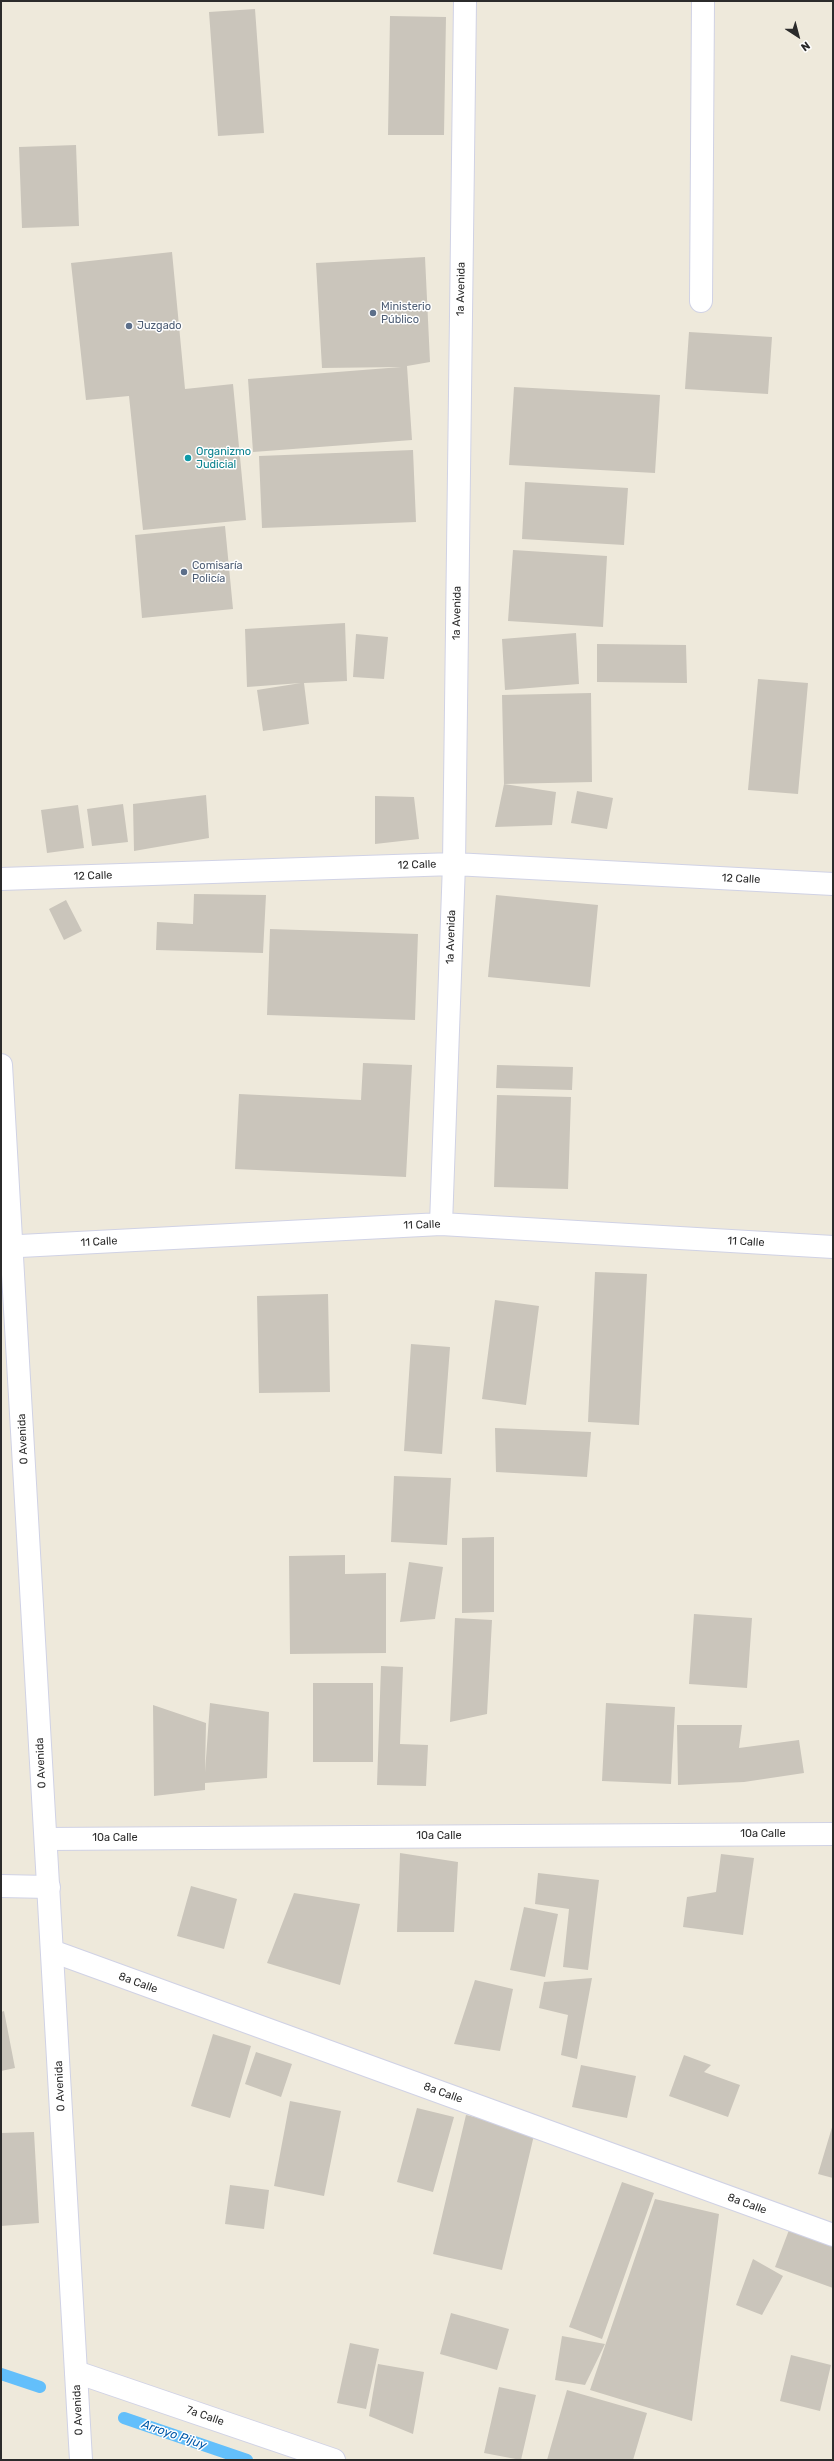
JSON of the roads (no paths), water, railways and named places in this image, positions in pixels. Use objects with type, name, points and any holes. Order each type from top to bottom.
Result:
[{"type":"street","name":"1a Avenida","points":[[441,1224],[454,864],[464,1]]},
{"type":"street","points":[[701,301],[703,1]]},
{"type":"street","name":"12 Calle","points":[[1,879],[454,864],[833,884]]},
{"type":"street","name":"0 Avenida","points":[[1,1065],[6,1247],[46,1839],[81,2460]]},
{"type":"street","name":"11 Calle","points":[[6,1247],[441,1224],[833,1247]]},
{"type":"street","name":"10a Calle","points":[[46,1839],[833,1834]]},
{"type":"street","points":[[1,1886],[48,1887]]},
{"type":"street","name":"8a Calle","points":[[52,1952],[833,2235]]},
{"type":"street","name":"7a Calle","points":[[76,2372],[334,2460]]},
{"type":"waterway","name":"Arroyo Pijuy","points":[[1,2374],[40,2387]]},
{"type":"waterway","name":"Arroyo Pijuy","points":[[124,2418],[247,2460]]},
{"type":"place","name":"Ministerio Público","points":[[373,313]]},
{"type":"place","name":"Juzgado","points":[[129,326]]},
{"type":"place","name":"Organizmo Judicial","points":[[188,458]]},
{"type":"place","name":"Comisaría Policía","points":[[184,572]]}]
